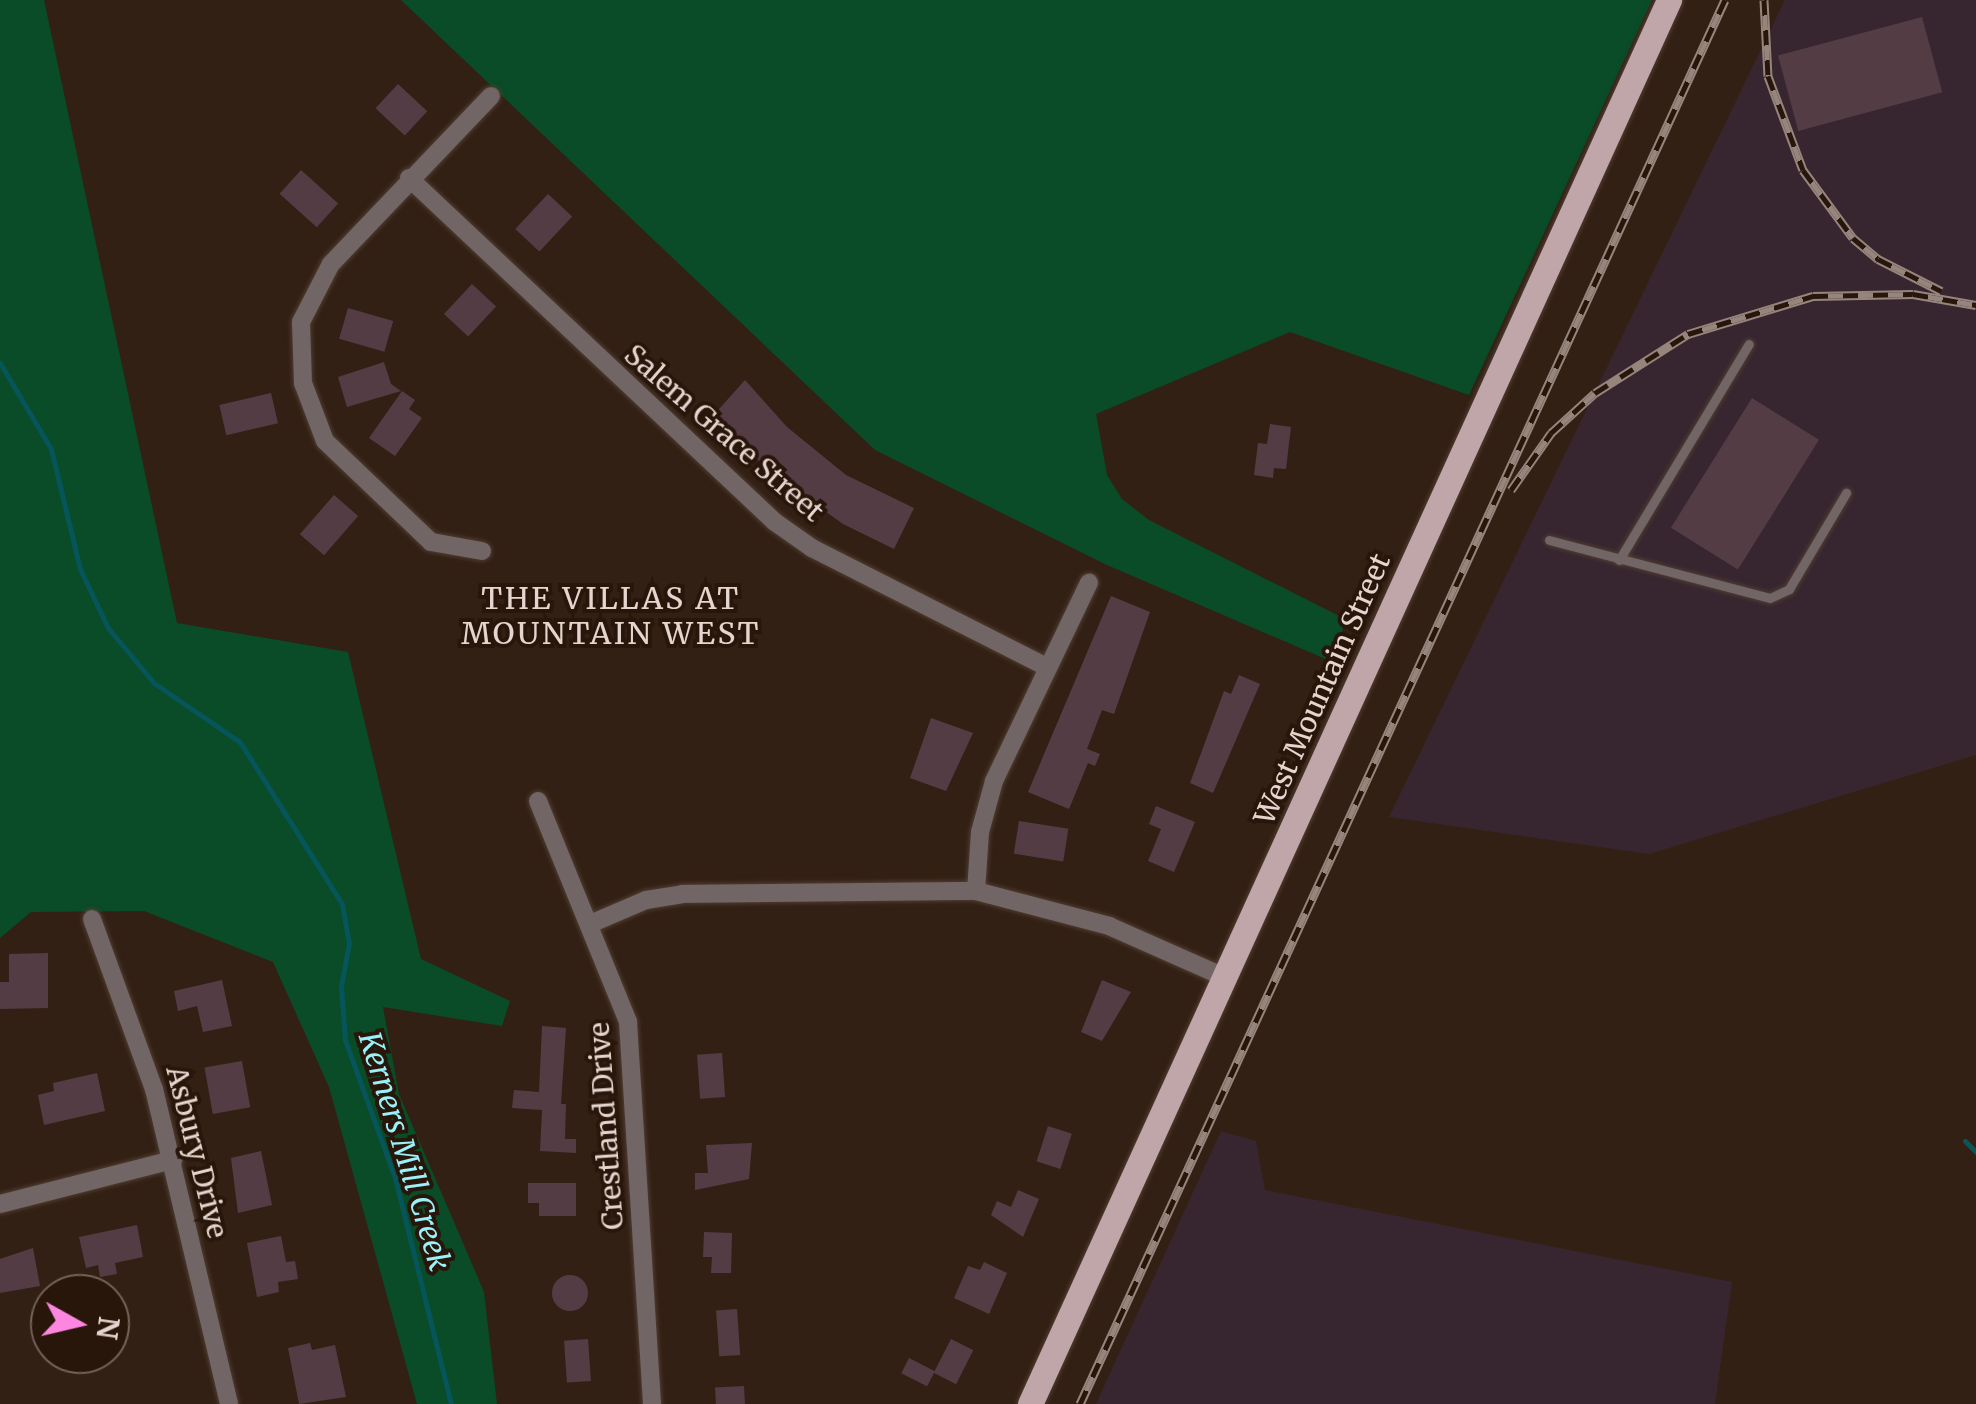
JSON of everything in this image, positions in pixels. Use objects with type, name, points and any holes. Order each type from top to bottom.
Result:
[{"type":"main road","name":"West Mountain Street","points":[[1030,1404],[1669,0]]},
{"type":"street","points":[[482,551],[431,542],[325,442],[303,383],[301,322],[330,264],[490,96]]},
{"type":"street","name":"Salem Grace Street","points":[[408,178],[775,522],[812,548],[1047,666]]},
{"type":"street","points":[[976,890],[980,832],[994,781],[1089,583]]},
{"type":"street","name":"Crestland Drive","points":[[538,801],[628,1022],[652,1404]]},
{"type":"street","points":[[590,924],[646,900],[682,894],[976,890],[1109,926],[1224,977]]},
{"type":"street","name":"Asbury Drive","points":[[92,920],[138,1036],[173,1160],[229,1404]]},
{"type":"street","points":[[0,1204],[173,1160]]},
{"type":"lane","points":[[1618,560],[1749,344]]},
{"type":"lane","points":[[1549,540],[1770,598],[1788,589],[1846,493]]},
{"type":"shaded area","points":[[1785,0],[1976,0],[1976,755],[1649,854],[1389,817]]},
{"type":"shaded area","points":[[1221,1131],[1256,1141],[1265,1190],[1732,1282],[1715,1404],[1096,1404]]},
{"type":"green space","points":[[0,0],[44,0],[177,623],[348,652],[421,959],[510,1001],[502,1026],[383,1007],[399,1094],[484,1292],[497,1404],[417,1404],[329,1087],[273,962],[144,911],[31,912],[0,938]]},
{"type":"green space","points":[[401,0],[1652,0],[1469,395],[1290,332],[1096,414],[1107,475],[1122,499],[1149,520],[1345,619],[1335,663],[1107,565],[875,450]]},
{"type":"building","points":[[1922,17],[1942,92],[1798,131],[1778,56]]},
{"type":"building","points":[[398,84],[427,111],[405,135],[375,108]]},
{"type":"building","points":[[301,170],[338,203],[317,227],[280,194]]},
{"type":"building","points":[[548,194],[572,217],[539,252],[515,229]]},
{"type":"building","points":[[472,284],[496,307],[468,336],[444,314]]},
{"type":"building","points":[[348,308],[393,321],[384,352],[339,339]]},
{"type":"building","points":[[384,362],[391,384],[401,391],[347,407],[338,377]]},
{"type":"building","points":[[745,380],[787,427],[846,475],[914,508],[894,549],[843,524],[772,473],[712,417]]},
{"type":"building","points":[[402,391],[415,400],[409,409],[422,418],[395,456],[369,438]]},
{"type":"building","points":[[271,393],[278,423],[226,435],[219,405]]},
{"type":"building","points":[[1752,398],[1819,440],[1738,570],[1671,528]]},
{"type":"building","points":[[1270,424],[1291,427],[1286,469],[1274,468],[1273,478],[1254,475],[1258,443],[1267,444]]},
{"type":"building","points":[[334,495],[358,516],[324,555],[300,534]]},
{"type":"building","points":[[1111,596],[1150,612],[1114,714],[1102,710],[1087,749],[1100,754],[1095,766],[1088,763],[1069,809],[1028,792]]},
{"type":"building","points":[[1239,675],[1260,684],[1213,793],[1190,783],[1224,691],[1231,694]]},
{"type":"building","points":[[931,718],[973,733],[946,791],[910,778]]},
{"type":"building","points":[[1156,806],[1195,822],[1174,872],[1148,861],[1161,829],[1149,824]]},
{"type":"building","points":[[1019,821],[1068,829],[1063,861],[1014,854]]},
{"type":"building","points":[[48,953],[48,1008],[0,1009],[0,982],[9,982],[9,954]]},
{"type":"building","points":[[222,980],[232,1026],[203,1032],[197,1006],[178,1011],[174,991]]},
{"type":"building","points":[[1102,980],[1131,992],[1102,1041],[1081,1032]]},
{"type":"building","points":[[542,1026],[566,1028],[561,1104],[566,1104],[565,1139],[576,1139],[576,1153],[540,1151],[542,1110],[512,1108],[514,1090],[539,1092]]},
{"type":"building","points":[[722,1053],[725,1097],[700,1099],[697,1055]]},
{"type":"building","points":[[242,1061],[250,1107],[213,1114],[205,1068]]},
{"type":"building","points":[[97,1073],[105,1111],[44,1125],[38,1095],[54,1091],[53,1083]]},
{"type":"building","points":[[1048,1126],[1072,1134],[1060,1169],[1037,1161]]},
{"type":"building","points":[[752,1143],[749,1179],[695,1190],[695,1173],[708,1173],[706,1145]]},
{"type":"building","points":[[261,1151],[272,1205],[238,1213],[231,1158]]},
{"type":"building","points":[[528,1183],[576,1183],[576,1216],[539,1216],[539,1203],[528,1203]]},
{"type":"building","points":[[1018,1190],[1039,1199],[1023,1237],[991,1215],[997,1201],[1011,1207]]},
{"type":"building","points":[[137,1225],[143,1257],[115,1263],[117,1274],[100,1274],[98,1265],[86,1268],[79,1237]]},
{"type":"building","points":[[704,1232],[732,1233],[731,1273],[711,1273],[712,1257],[703,1257]]},
{"type":"building","points":[[281,1236],[286,1262],[295,1261],[298,1279],[278,1282],[279,1292],[257,1297],[247,1243]]},
{"type":"building","points":[[33,1248],[38,1274],[30,1274],[30,1288],[0,1293],[0,1259]]},
{"type":"building","points":[[984,1262],[1007,1273],[989,1314],[954,1298],[968,1266],[980,1270]]},
{"type":"building","points":[[570,1275],[583,1280],[588,1293],[583,1306],[570,1311],[557,1306],[552,1293],[557,1280]]},
{"type":"building","points":[[737,1309],[740,1355],[719,1356],[716,1310]]},
{"type":"building","points":[[588,1339],[591,1381],[567,1383],[564,1341]]},
{"type":"building","points":[[951,1339],[973,1350],[956,1384],[934,1373]]},
{"type":"building","points":[[310,1343],[312,1350],[335,1345],[346,1397],[299,1404],[288,1348]]},
{"type":"building","points":[[909,1358],[935,1371],[927,1386],[901,1373]]},
{"type":"building","points":[[744,1386],[745,1404],[716,1404],[715,1388]]},
{"type":"waterway","name":"Kerners Mill Creek","points":[[0,363],[51,449],[80,569],[108,628],[154,683],[240,742],[342,904],[349,943],[341,986],[345,1040],[395,1178],[451,1404]]},
{"type":"waterway","points":[[1965,1141],[1976,1152]]},
{"type":"railway","points":[[1080,1404],[1725,0]]},
{"type":"railway","points":[[1764,0],[1768,76],[1803,170],[1853,238],[1878,259],[1941,291]]},
{"type":"railway","points":[[1511,490],[1551,433],[1595,393],[1688,334],[1813,296],[1913,294],[1976,305]]},
{"type":"district","name":"THE VILLAS AT MOUNTAIN WEST","points":[[611,615]]}]
